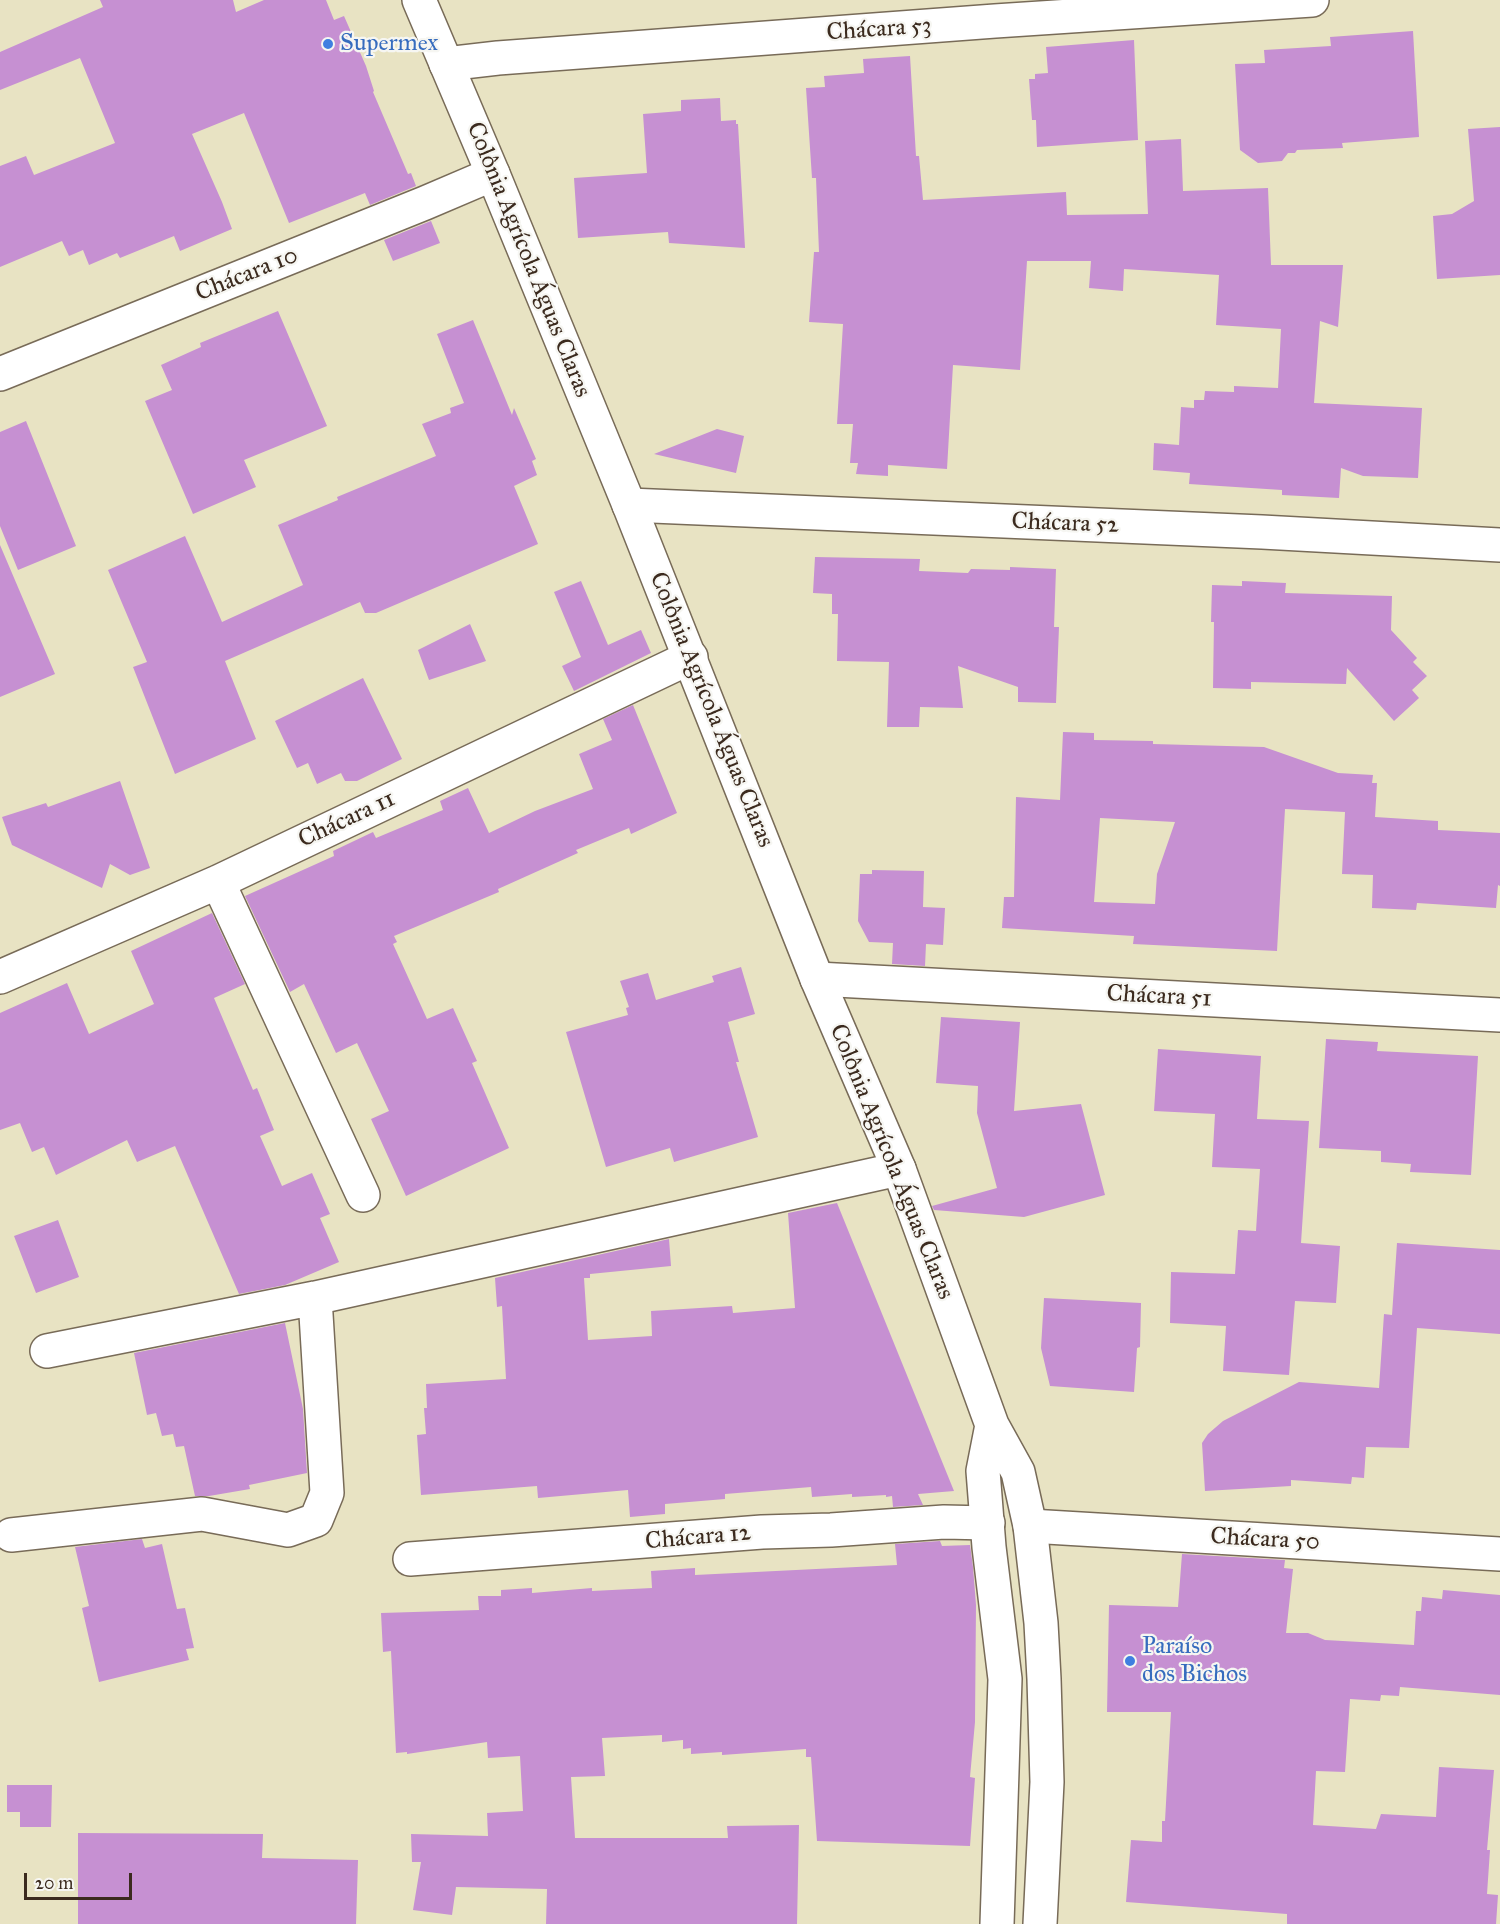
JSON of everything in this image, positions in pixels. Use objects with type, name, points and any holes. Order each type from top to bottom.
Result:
[{"type":"street","name":"Colônia Agrícola Águas Claras","points":[[419,0],[493,174],[691,657],[818,979],[899,1169],[992,1425],[1018,1472],[1030,1526],[1041,1623],[1047,1782],[1040,1924]]},
{"type":"street","name":"Chácara 53","points":[[446,64],[498,58],[1312,0]]},
{"type":"street","name":"Chácara 10","points":[[0,374],[493,174]]},
{"type":"street","name":"Chácara 52","points":[[629,505],[1262,531],[1500,545]]},
{"type":"street","name":"Chácara 11","points":[[0,977],[218,882],[691,657]]},
{"type":"street","points":[[218,882],[363,1195]]},
{"type":"street","name":"Chácara 51","points":[[818,979],[1500,1015]]},
{"type":"street","points":[[47,1351],[315,1298],[899,1169]]},
{"type":"street","points":[[11,1535],[202,1514],[288,1530],[316,1520],[327,1493],[315,1298]]},
{"type":"street","points":[[992,1425],[983,1471],[1005,1679],[998,1924]]},
{"type":"street","name":"Chácara 12","points":[[410,1559],[762,1532],[944,1522],[988,1523]]},
{"type":"street","name":"Chácara 50","points":[[1030,1526],[1500,1554]]},
{"type":"building","points":[[100,0],[233,0],[236,12],[264,0],[326,0],[334,20],[344,16],[366,66],[373,92],[408,174],[411,173],[416,186],[370,205],[365,193],[289,223],[244,113],[192,134],[232,229],[180,251],[174,236],[120,258],[117,253],[89,265],[83,250],[69,256],[62,241],[0,267],[0,166],[26,156],[34,175],[115,143],[80,58],[0,90],[0,52],[103,7]]},
{"type":"building","points":[[1413,31],[1419,137],[1342,143],[1343,148],[1297,150],[1295,153],[1288,153],[1282,161],[1258,163],[1240,150],[1235,64],[1265,63],[1264,50],[1331,46],[1330,37]]},
{"type":"building","points":[[1134,40],[1138,140],[1037,147],[1036,120],[1032,120],[1029,79],[1035,79],[1035,74],[1048,73],[1046,47]]},
{"type":"building","points":[[910,56],[916,156],[919,156],[923,200],[1066,192],[1067,215],[1148,214],[1145,141],[1181,139],[1183,191],[1268,188],[1271,265],[1343,265],[1338,327],[1320,321],[1314,403],[1422,408],[1418,478],[1363,476],[1341,468],[1339,498],[1282,495],[1282,490],[1189,484],[1190,473],[1153,470],[1154,443],[1179,445],[1181,407],[1194,408],[1194,400],[1204,400],[1205,391],[1234,392],[1234,386],[1278,388],[1281,329],[1216,325],[1219,275],[1124,269],[1123,291],[1089,288],[1091,261],[1027,261],[1020,370],[953,365],[947,469],[888,465],[888,476],[856,474],[858,463],[850,463],[853,424],[837,424],[843,324],[809,322],[814,252],[819,252],[816,178],[812,178],[806,88],[825,87],[824,76],[864,73],[863,59]]},
{"type":"building","points":[[720,98],[721,121],[736,120],[738,124],[745,248],[669,243],[668,232],[578,238],[574,178],[647,173],[643,114],[681,111],[681,100]]},
{"type":"building","points":[[1500,127],[1500,275],[1437,279],[1433,216],[1452,214],[1474,201],[1468,129]]},
{"type":"building","points":[[431,221],[440,243],[393,261],[384,240]]},
{"type":"building","points":[[278,311],[327,426],[244,460],[256,487],[193,514],[145,401],[172,390],[161,365],[201,347],[200,343]]},
{"type":"building","points":[[473,320],[512,415],[514,408],[536,459],[532,461],[537,475],[514,486],[538,544],[376,613],[365,613],[360,602],[225,661],[256,739],[175,774],[133,667],[147,662],[108,570],[185,536],[222,622],[303,585],[278,525],[338,500],[337,497],[436,456],[422,424],[451,413],[450,408],[464,403],[437,334]]},
{"type":"building","points":[[26,421],[76,546],[18,570],[0,526],[0,432]]},
{"type":"building","points":[[717,429],[744,436],[736,473],[654,454]]},
{"type":"building","points":[[0,545],[55,674],[0,697]]},
{"type":"building","points":[[815,557],[920,559],[919,571],[968,573],[971,569],[1010,570],[1010,567],[1056,569],[1054,627],[1059,627],[1056,703],[1018,702],[1018,687],[958,666],[963,708],[920,707],[919,727],[887,727],[889,662],[837,661],[838,614],[832,614],[832,594],[813,593]]},
{"type":"building","points":[[581,581],[608,645],[641,630],[651,653],[574,691],[562,666],[581,657],[554,592]]},
{"type":"building","points":[[1242,581],[1286,583],[1285,593],[1392,596],[1391,630],[1417,658],[1413,662],[1427,676],[1412,690],[1419,698],[1394,721],[1347,668],[1346,684],[1251,682],[1251,689],[1213,688],[1212,585],[1242,586]]},
{"type":"building","points":[[470,624],[486,661],[429,680],[418,650]]},
{"type":"building","points":[[363,678],[402,759],[357,781],[345,781],[341,773],[317,784],[308,763],[297,768],[275,721]]},
{"type":"building","points":[[633,705],[677,813],[631,834],[629,828],[576,850],[578,853],[498,889],[499,892],[394,936],[397,942],[393,944],[427,1019],[453,1008],[477,1061],[472,1063],[509,1148],[406,1196],[371,1119],[389,1111],[357,1043],[336,1053],[304,984],[290,992],[245,896],[334,856],[333,851],[373,832],[376,838],[443,810],[440,801],[468,788],[489,833],[535,811],[593,789],[579,754],[612,740],[603,719]]},
{"type":"building","points":[[1063,732],[1094,733],[1094,740],[1264,747],[1338,773],[1373,775],[1372,783],[1377,783],[1375,817],[1438,821],[1438,830],[1500,833],[1500,886],[1498,885],[1496,908],[1417,903],[1416,910],[1372,908],[1373,875],[1342,874],[1345,812],[1285,809],[1277,951],[1133,944],[1134,936],[1002,928],[1004,897],[1014,897],[1016,797],[1060,800]],"holes":[[[1100,818],[1175,822],[1157,874],[1155,904],[1094,902]]]},
{"type":"building","points":[[120,781],[150,868],[130,875],[110,864],[102,888],[12,845],[2,817],[46,803],[48,807]]},
{"type":"building","points":[[872,870],[924,871],[923,907],[945,908],[943,945],[926,944],[925,966],[892,964],[893,943],[869,942],[858,921],[860,874],[872,874]]},
{"type":"building","points":[[212,913],[245,984],[214,998],[253,1090],[257,1088],[274,1130],[260,1136],[282,1186],[312,1173],[330,1214],[320,1218],[339,1262],[285,1285],[239,1294],[175,1146],[137,1162],[127,1140],[56,1175],[44,1147],[32,1152],[20,1123],[0,1130],[0,1013],[67,983],[89,1034],[154,1004],[131,951]]},
{"type":"building","points":[[741,967],[755,1014],[728,1022],[739,1062],[736,1062],[758,1137],[674,1162],[670,1148],[606,1167],[566,1032],[628,1015],[626,1008],[629,1007],[620,981],[648,973],[656,1000],[714,982],[712,976]]},
{"type":"building","points":[[941,1017],[1020,1022],[1014,1111],[1081,1104],[1105,1195],[1024,1217],[934,1210],[932,1206],[997,1188],[977,1113],[978,1086],[936,1083]]},
{"type":"building","points":[[1326,1039],[1378,1042],[1377,1051],[1478,1056],[1471,1175],[1410,1172],[1411,1164],[1381,1162],[1381,1151],[1319,1148]]},
{"type":"building","points":[[1158,1049],[1261,1056],[1257,1119],[1309,1121],[1301,1243],[1340,1246],[1336,1303],[1295,1301],[1289,1375],[1223,1371],[1226,1326],[1170,1323],[1171,1272],[1235,1274],[1238,1230],[1256,1231],[1260,1169],[1212,1167],[1215,1114],[1154,1111]]},
{"type":"building","points":[[837,1203],[954,1491],[918,1494],[923,1505],[893,1507],[892,1496],[852,1497],[852,1494],[812,1497],[811,1487],[725,1494],[725,1499],[665,1504],[665,1514],[630,1517],[628,1490],[538,1498],[537,1486],[421,1495],[417,1435],[426,1434],[424,1408],[427,1408],[426,1384],[506,1379],[502,1306],[497,1307],[495,1278],[669,1239],[671,1266],[590,1274],[590,1278],[584,1278],[588,1340],[652,1336],[651,1311],[732,1306],[733,1313],[795,1308],[788,1213]]},
{"type":"building","points":[[58,1220],[79,1277],[36,1293],[14,1236]]},
{"type":"building","points":[[1397,1243],[1500,1250],[1500,1334],[1417,1328],[1409,1448],[1366,1447],[1364,1478],[1352,1477],[1351,1484],[1291,1480],[1291,1486],[1205,1491],[1202,1443],[1208,1434],[1223,1421],[1299,1382],[1379,1388],[1384,1314],[1392,1315]]},
{"type":"building","points":[[1044,1298],[1141,1303],[1140,1347],[1137,1348],[1134,1392],[1050,1386],[1041,1348]]},
{"type":"building","points":[[285,1323],[303,1409],[307,1473],[249,1485],[250,1489],[195,1496],[184,1446],[176,1447],[173,1434],[162,1436],[156,1413],[147,1415],[134,1353]]},
{"type":"building","points":[[142,1539],[145,1548],[162,1544],[177,1609],[185,1608],[194,1648],[186,1649],[189,1660],[99,1682],[82,1608],[89,1606],[75,1547]]},
{"type":"building","points":[[940,1541],[942,1546],[970,1545],[973,1567],[976,1605],[975,1722],[970,1777],[975,1778],[970,1846],[817,1841],[811,1757],[806,1757],[806,1749],[722,1755],[722,1752],[691,1754],[691,1748],[683,1749],[683,1740],[662,1742],[662,1735],[602,1738],[605,1776],[571,1777],[575,1838],[728,1838],[727,1826],[799,1825],[797,1924],[546,1924],[547,1889],[456,1887],[452,1915],[413,1910],[421,1862],[412,1862],[411,1834],[488,1836],[487,1813],[523,1811],[520,1756],[488,1758],[487,1742],[407,1754],[407,1752],[396,1753],[391,1651],[383,1652],[381,1613],[479,1610],[478,1596],[501,1596],[501,1590],[532,1588],[532,1593],[592,1588],[592,1591],[652,1588],[651,1571],[695,1568],[695,1575],[897,1565],[895,1544]]},
{"type":"building","points":[[1182,1554],[1285,1560],[1284,1568],[1293,1569],[1286,1633],[1308,1633],[1325,1640],[1414,1645],[1416,1611],[1421,1611],[1422,1597],[1442,1599],[1443,1590],[1500,1595],[1500,1695],[1400,1687],[1399,1696],[1381,1695],[1380,1701],[1350,1699],[1345,1772],[1316,1771],[1313,1825],[1376,1829],[1381,1814],[1436,1817],[1439,1767],[1494,1770],[1487,1850],[1490,1850],[1487,1894],[1498,1895],[1496,1924],[1287,1924],[1287,1914],[1126,1902],[1131,1840],[1162,1842],[1171,1712],[1107,1712],[1109,1605],[1178,1607]]},
{"type":"building","points":[[7,1785],[52,1785],[51,1827],[20,1827],[20,1812],[7,1812]]},
{"type":"building","points":[[78,1833],[263,1834],[262,1858],[358,1860],[356,1924],[78,1924]]},
{"type":"place","name":"Supermex","points":[[328,44]]},
{"type":"place","name":"Paraíso dos Bichos","points":[[1130,1661]]}]
